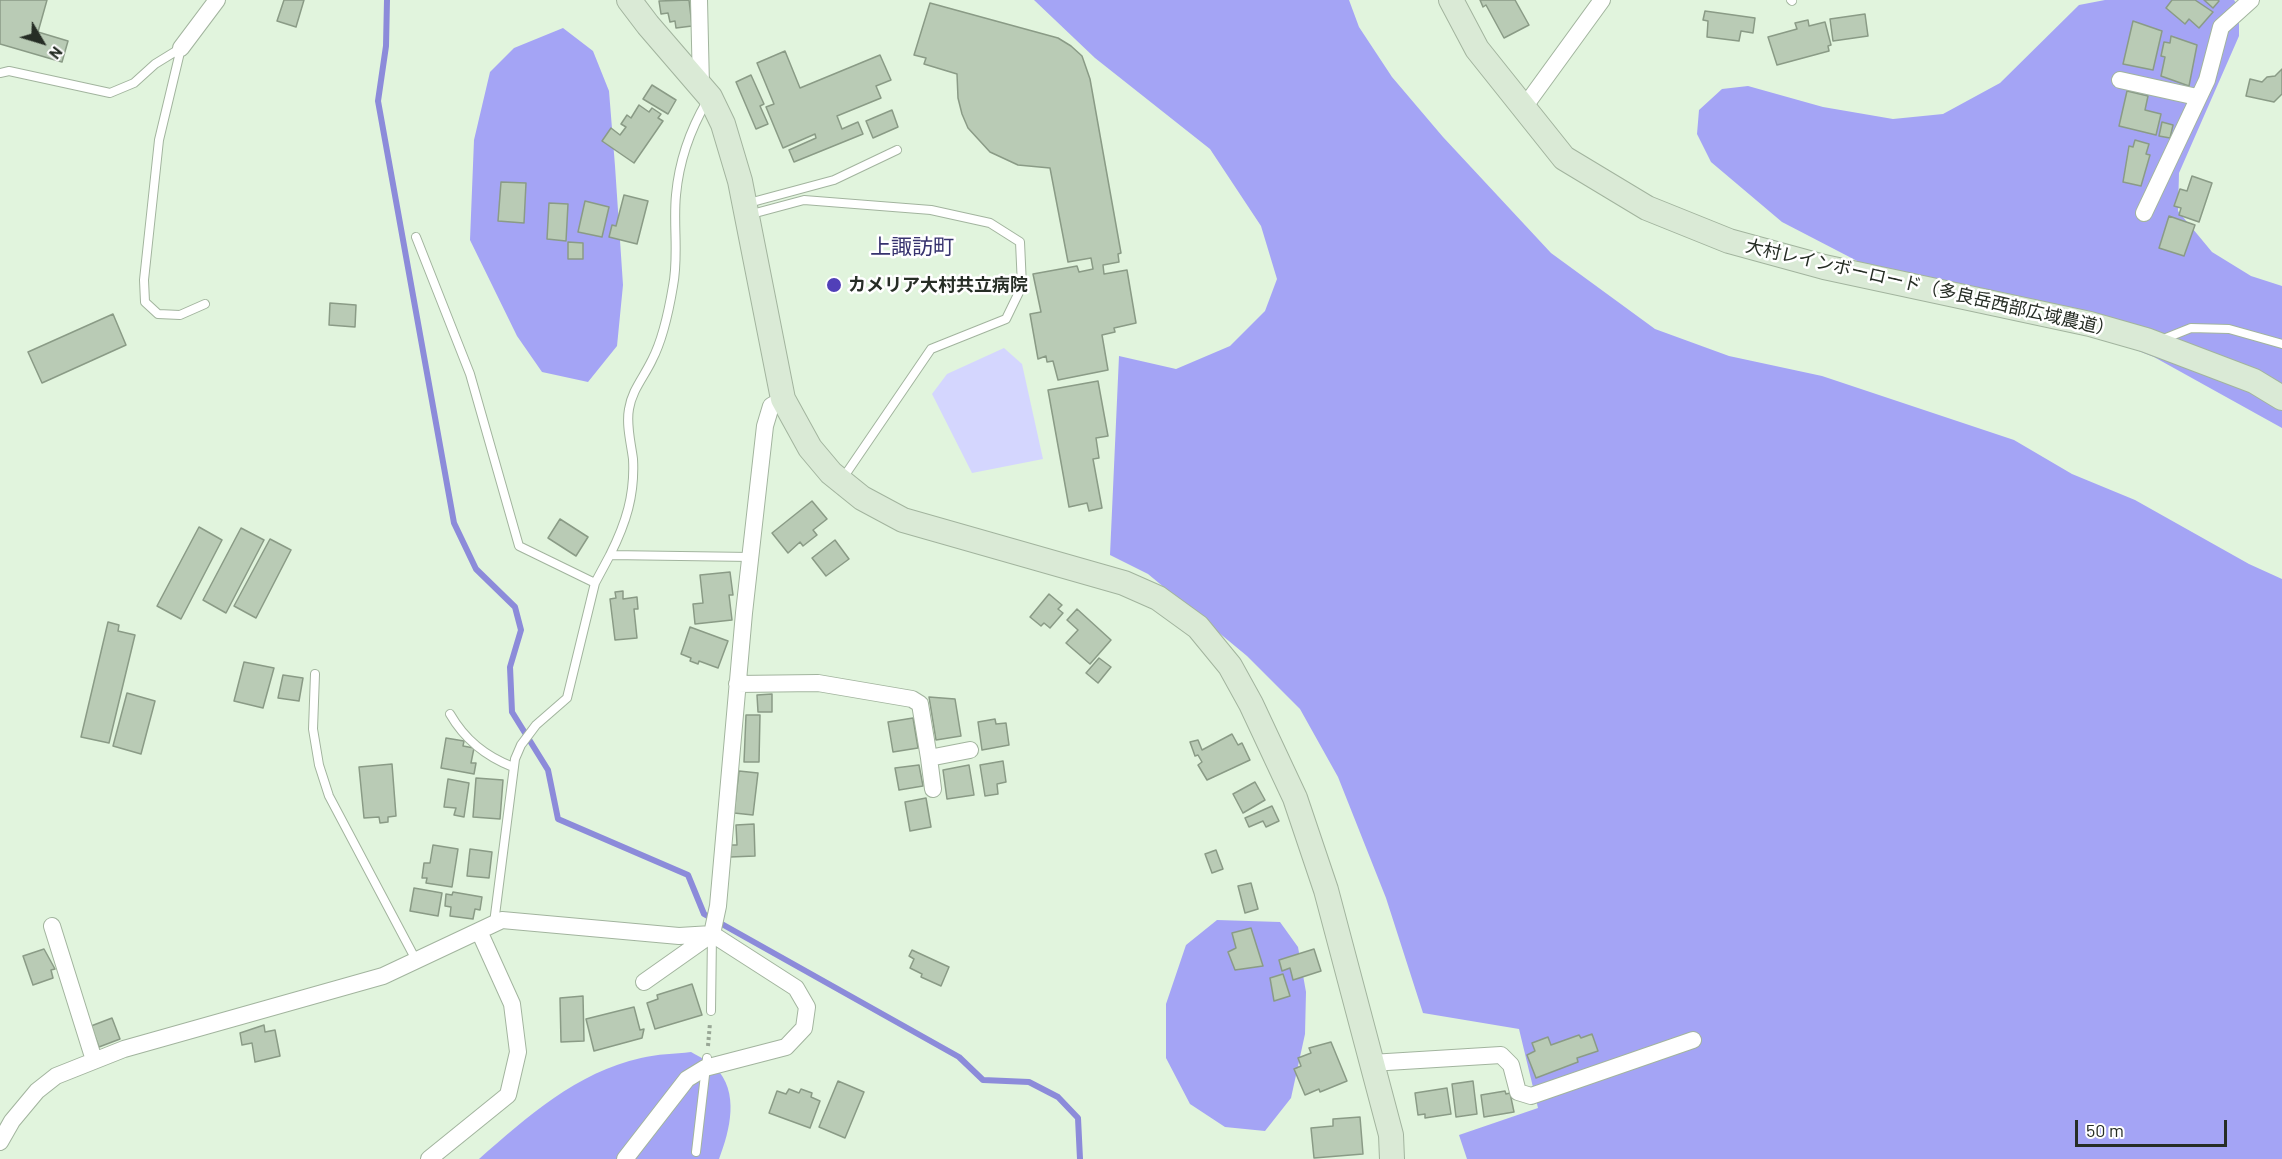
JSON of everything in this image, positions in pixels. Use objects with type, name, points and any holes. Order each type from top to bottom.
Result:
[{"type":"street","points":[[181,48],[217,0]]},
{"type":"street","points":[[629,0],[706,92],[723,124],[746,210],[783,399],[810,448],[841,481],[862,498],[903,520],[1124,583],[1158,598],[1198,627],[1230,666],[1251,704],[1295,798],[1326,890],[1391,1135],[1392,1159]]},
{"type":"street","points":[[699,0],[706,92]]},
{"type":"street","name":"大村レインボーロード（多良岳西部広域農道）","points":[[1451,0],[1477,49],[1525,106],[1564,158],[1647,208],[1729,241],[1824,267],[2090,324],[2153,343],[2254,381],[2282,398]]},
{"type":"street","points":[[1525,106],[1602,0]]},
{"type":"street","points":[[2144,213],[2207,80],[2221,27],[2251,0]]},
{"type":"street","points":[[2120,80],[2197,97]]},
{"type":"street","points":[[644,982],[713,931],[718,906],[737,684],[765,426],[771,406],[783,399]]},
{"type":"street","points":[[737,684],[818,683],[912,699],[920,704],[933,789]]},
{"type":"street","points":[[929,758],[970,750]]},
{"type":"street","points":[[0,1142],[12,1121],[37,1091],[56,1076],[124,1049],[383,976],[502,920],[679,936],[713,931],[796,988],[807,1006],[804,1028],[786,1047],[706,1063],[687,1079],[625,1159]]},
{"type":"street","points":[[52,926],[94,1060]]},
{"type":"street","points":[[429,1159],[508,1095],[518,1052],[512,1004],[487,927]]},
{"type":"street","points":[[1371,1063],[1501,1055],[1511,1065],[1518,1092],[1531,1096],[1693,1040]]},
{"type":"lane","points":[[0,73],[9,70],[110,93],[134,83],[155,64],[181,48]]},
{"type":"lane","points":[[181,48],[159,140],[151,203],[150,246],[144,280],[145,302],[158,314],[180,315],[205,304]]},
{"type":"lane","points":[[487,927],[513,767],[521,745],[536,725],[567,698],[595,583],[625,524],[632,499],[634,479],[629,410],[638,383],[652,362],[659,344],[674,285],[676,195],[682,158],[706,92]]},
{"type":"lane","points":[[746,210],[834,180],[897,150]]},
{"type":"lane","points":[[746,210],[804,200],[932,210],[990,223],[1020,242],[1022,286],[1006,319],[931,349],[841,481]]},
{"type":"lane","points":[[416,237],[470,374],[519,546],[595,583]]},
{"type":"lane","points":[[2153,343],[2191,328],[2229,329],[2282,344]]},
{"type":"lane","points":[[610,555],[751,556]]},
{"type":"lane","points":[[315,674],[313,729],[319,765],[326,786],[416,960]]},
{"type":"lane","points":[[450,714],[469,741],[513,767]]},
{"type":"lane","points":[[711,1011],[713,931]]},
{"type":"lane","points":[[696,1152],[706,1063]]},
{"type":"path","points":[[706,1063],[711,1011]]},
{"type":"shaded area","points":[[1034,0],[1349,0],[1359,27],[1392,77],[1443,137],[1551,253],[1655,329],[1729,356],[1822,376],[2014,440],[2072,474],[2135,500],[2249,564],[2282,579],[2282,1159],[1467,1159],[1459,1135],[1538,1108],[1519,1029],[1423,1013],[1386,898],[1338,777],[1300,709],[1247,656],[1148,574],[1110,555],[1119,356],[1176,369],[1230,346],[1265,311],[1277,279],[1261,226],[1210,149],[1095,58]]},
{"type":"shaded area","points":[[2105,0],[2234,0],[2239,7],[2239,36],[2179,173],[2178,211],[2212,252],[2251,276],[2282,286],[2282,428],[2154,357],[2041,313],[1863,264],[1782,222],[1711,162],[1697,134],[1699,110],[1722,89],[1748,86],[1823,107],[1893,119],[1943,114],[2000,83],[2079,5]]},
{"type":"shaded area","points":[[563,28],[593,51],[609,91],[615,166],[623,285],[617,346],[588,382],[542,372],[517,336],[470,240],[474,140],[490,72],[514,48]]},
{"type":"shaded area","points":[[1004,348],[1022,364],[1043,459],[972,473],[932,394],[947,374]]},
{"type":"shaded area","points":[[1217,920],[1280,922],[1298,947],[1306,992],[1305,1034],[1291,1098],[1265,1131],[1225,1127],[1190,1104],[1166,1058],[1166,1004],[1186,945]]},
{"type":"shaded area","points":[[691,1052],[715,1067],[728,1088],[731,1112],[727,1136],[719,1159],[479,1159],[534,1112],[595,1074],[641,1058]]},
{"type":"building","points":[[0,0],[47,0],[38,32],[68,41],[62,62],[0,44]]},
{"type":"building","points":[[284,0],[304,0],[296,27],[277,21]]},
{"type":"building","points":[[689,0],[692,26],[676,28],[675,21],[670,22],[668,13],[661,14],[659,1]]},
{"type":"building","points":[[1480,0],[1515,0],[1529,25],[1504,38],[1486,5],[1483,7]]},
{"type":"building","points":[[2172,0],[2195,0],[2213,12],[2199,28],[2189,19],[2185,24],[2166,8]]},
{"type":"building","points":[[2204,0],[2218,0],[2219,1],[2213,8]]},
{"type":"building","points":[[930,3],[1058,38],[1082,56],[1090,79],[1121,253],[1118,254],[1119,262],[1103,265],[1104,274],[1127,270],[1136,323],[1114,328],[1115,332],[1102,335],[1108,370],[1058,380],[1053,361],[1047,362],[1046,356],[1038,359],[1030,314],[1041,312],[1033,274],[1077,266],[1079,272],[1093,269],[1091,258],[1068,262],[1050,168],[1018,165],[990,152],[968,128],[962,114],[958,98],[957,74],[924,64],[926,58],[914,55]]},
{"type":"building","points":[[1705,11],[1755,18],[1753,33],[1741,31],[1739,41],[1707,37],[1708,21],[1703,20]]},
{"type":"building","points":[[1865,14],[1868,36],[1833,41],[1830,19]]},
{"type":"building","points":[[1808,20],[1809,26],[1825,22],[1831,45],[1828,46],[1829,51],[1777,65],[1768,37],[1797,29],[1795,23]]},
{"type":"building","points":[[2133,21],[2162,31],[2153,70],[2123,64]]},
{"type":"building","points":[[2171,36],[2197,45],[2189,86],[2161,76],[2165,57],[2161,56],[2164,42],[2170,43]]},
{"type":"building","points":[[785,51],[800,88],[880,55],[891,80],[876,86],[881,98],[837,116],[842,129],[858,122],[863,134],[794,162],[789,150],[816,138],[815,134],[783,148],[766,107],[774,104],[757,63]]},
{"type":"building","points":[[2282,69],[2282,94],[2274,102],[2246,96],[2250,79],[2262,82],[2267,77],[2275,76]]},
{"type":"building","points":[[751,75],[764,104],[760,106],[768,124],[756,129],[736,82]]},
{"type":"building","points":[[652,85],[676,100],[668,114],[643,99]]},
{"type":"building","points":[[2127,91],[2148,96],[2145,110],[2161,114],[2156,135],[2119,126]]},
{"type":"building","points":[[639,105],[649,112],[652,108],[661,114],[658,118],[663,121],[634,163],[602,141],[611,128],[620,135],[626,127],[621,124],[627,115],[631,118]]},
{"type":"building","points":[[892,110],[898,127],[873,138],[866,121]]},
{"type":"building","points":[[2162,122],[2173,125],[2170,138],[2159,136]]},
{"type":"building","points":[[2135,140],[2149,144],[2146,154],[2150,155],[2141,186],[2123,182],[2129,146],[2133,147]]},
{"type":"building","points":[[2192,176],[2212,183],[2199,222],[2179,215],[2181,208],[2174,206],[2180,189],[2187,191]]},
{"type":"building","points":[[501,182],[526,183],[524,223],[498,221]]},
{"type":"building","points":[[624,195],[648,201],[637,244],[609,237],[612,225],[616,226]]},
{"type":"building","points":[[585,201],[609,207],[602,237],[578,232]]},
{"type":"building","points":[[549,203],[568,204],[566,241],[547,239]]},
{"type":"building","points":[[2169,216],[2195,225],[2184,256],[2159,248]]},
{"type":"building","points":[[568,242],[583,243],[583,259],[568,259]]},
{"type":"building","points":[[330,303],[356,305],[355,327],[329,325]]},
{"type":"building","points":[[113,314],[126,345],[42,383],[28,352]]},
{"type":"building","points":[[1098,381],[1108,436],[1096,438],[1099,458],[1093,459],[1102,508],[1089,511],[1087,503],[1069,507],[1048,390]]},
{"type":"building","points":[[812,501],[827,519],[813,530],[817,535],[803,546],[800,542],[788,553],[772,533]]},
{"type":"building","points":[[560,519],[588,537],[576,556],[548,538]]},
{"type":"building","points":[[199,527],[222,540],[181,619],[157,606]]},
{"type":"building","points":[[241,528],[264,540],[226,613],[203,600]]},
{"type":"building","points":[[270,539],[291,550],[256,618],[234,606]]},
{"type":"building","points":[[835,540],[849,559],[826,576],[812,558]]},
{"type":"building","points":[[730,572],[733,595],[729,595],[732,620],[695,624],[693,604],[703,603],[700,575]]},
{"type":"building","points":[[623,591],[623,599],[637,597],[638,609],[634,609],[637,638],[615,640],[610,599],[616,598],[615,592]]},
{"type":"building","points":[[1049,594],[1062,605],[1058,609],[1063,613],[1050,628],[1044,623],[1041,626],[1030,617]]},
{"type":"building","points":[[1077,609],[1111,640],[1090,664],[1066,643],[1078,630],[1067,620]]},
{"type":"building","points":[[108,622],[119,625],[118,631],[135,635],[109,743],[81,737]]},
{"type":"building","points":[[690,627],[728,641],[718,668],[699,661],[698,664],[690,661],[691,658],[681,654]]},
{"type":"building","points":[[1099,658],[1111,667],[1098,683],[1086,673]]},
{"type":"building","points":[[244,662],[274,668],[263,708],[234,701]]},
{"type":"building","points":[[283,675],[303,678],[299,701],[278,698]]},
{"type":"building","points":[[127,693],[155,701],[141,754],[113,746]]},
{"type":"building","points":[[772,694],[772,712],[758,712],[757,695]]},
{"type":"building","points":[[929,697],[955,699],[961,736],[936,740]]},
{"type":"building","points":[[746,715],[760,715],[759,762],[744,762]]},
{"type":"building","points":[[913,718],[918,748],[893,752],[888,722]]},
{"type":"building","points":[[995,719],[996,724],[1006,723],[1009,745],[982,750],[978,722]]},
{"type":"building","points":[[1232,734],[1238,745],[1242,743],[1250,760],[1207,780],[1198,765],[1202,762],[1198,755],[1195,756],[1190,742],[1198,740],[1202,750]]},
{"type":"building","points":[[446,738],[464,741],[463,746],[474,748],[471,763],[476,763],[474,774],[441,768]]},
{"type":"building","points":[[1003,761],[1006,782],[997,784],[998,794],[985,796],[980,765]]},
{"type":"building","points":[[392,764],[396,816],[388,817],[388,822],[380,823],[379,817],[364,818],[359,767]]},
{"type":"building","points":[[919,765],[923,786],[899,790],[895,768]]},
{"type":"building","points":[[969,765],[974,795],[947,799],[943,770]]},
{"type":"building","points":[[739,771],[758,773],[753,815],[734,813]]},
{"type":"building","points":[[476,778],[503,780],[500,819],[473,817]]},
{"type":"building","points":[[448,779],[469,783],[464,817],[454,815],[456,808],[444,807]]},
{"type":"building","points":[[1255,782],[1265,800],[1243,813],[1233,794]]},
{"type":"building","points":[[926,798],[931,827],[910,831],[905,802]]},
{"type":"building","points":[[1272,806],[1279,821],[1266,827],[1263,821],[1249,827],[1245,818]]},
{"type":"building","points":[[754,824],[755,856],[730,857],[730,845],[737,845],[736,825]]},
{"type":"building","points":[[433,845],[458,849],[452,887],[426,883],[427,878],[422,878],[424,863],[430,863]]},
{"type":"building","points":[[470,849],[492,852],[489,878],[467,876]]},
{"type":"building","points":[[1216,850],[1223,869],[1212,873],[1205,854]]},
{"type":"building","points":[[1251,883],[1258,909],[1245,913],[1238,886]]},
{"type":"building","points":[[414,888],[442,893],[438,916],[410,911]]},
{"type":"building","points":[[453,892],[482,897],[480,910],[475,909],[473,919],[450,916],[451,907],[445,906],[446,894],[452,895]]},
{"type":"building","points":[[1251,928],[1263,966],[1235,970],[1228,952],[1236,948],[1232,933]]},
{"type":"building","points":[[44,949],[55,969],[51,970],[53,978],[33,985],[23,956]]},
{"type":"building","points":[[1314,949],[1321,971],[1293,980],[1290,968],[1282,971],[1279,960]]},
{"type":"building","points":[[912,950],[949,967],[941,986],[921,977],[922,974],[910,968],[914,959],[909,956]]},
{"type":"building","points":[[1283,974],[1290,996],[1274,1001],[1270,978]]},
{"type":"building","points":[[692,984],[702,1015],[655,1029],[647,1003],[658,999],[657,995]]},
{"type":"building","points":[[583,996],[584,1041],[561,1042],[560,998]]},
{"type":"building","points":[[634,1007],[640,1030],[644,1029],[642,1038],[594,1051],[586,1019]]},
{"type":"building","points":[[112,1018],[120,1039],[99,1047],[91,1026]]},
{"type":"building","points":[[264,1025],[265,1032],[275,1030],[280,1056],[255,1062],[252,1043],[242,1045],[240,1033]]},
{"type":"building","points":[[1592,1034],[1598,1051],[1577,1058],[1578,1062],[1536,1078],[1527,1055],[1535,1051],[1532,1043],[1548,1037],[1551,1045],[1579,1035],[1581,1038]]},
{"type":"building","points":[[1331,1042],[1347,1081],[1320,1092],[1319,1089],[1305,1095],[1294,1069],[1301,1066],[1298,1058],[1311,1053],[1309,1048]]},
{"type":"building","points":[[838,1081],[864,1092],[845,1138],[819,1127]]},
{"type":"building","points":[[1473,1081],[1477,1114],[1456,1117],[1452,1084]]},
{"type":"building","points":[[1447,1088],[1451,1114],[1425,1118],[1425,1114],[1418,1115],[1415,1093]]},
{"type":"building","points":[[789,1089],[799,1093],[801,1089],[812,1093],[811,1097],[820,1101],[810,1128],[769,1113],[777,1091],[786,1094]]},
{"type":"building","points":[[1505,1091],[1506,1094],[1510,1093],[1514,1112],[1484,1117],[1481,1095]]},
{"type":"building","points":[[1360,1117],[1363,1154],[1314,1158],[1311,1128],[1333,1126],[1333,1119]]},
{"type":"waterway","points":[[387,0],[386,46],[378,101],[454,523],[476,569],[515,607],[521,630],[510,667],[512,712],[548,770],[558,819],[688,875],[704,914],[959,1057],[983,1080],[1029,1082],[1058,1097],[1078,1118],[1080,1159]]},
{"type":"place","name":"カメリア大村共立病院","points":[[834,285]]},
{"type":"district","name":"上諏訪町","points":[[912,247]]}]
